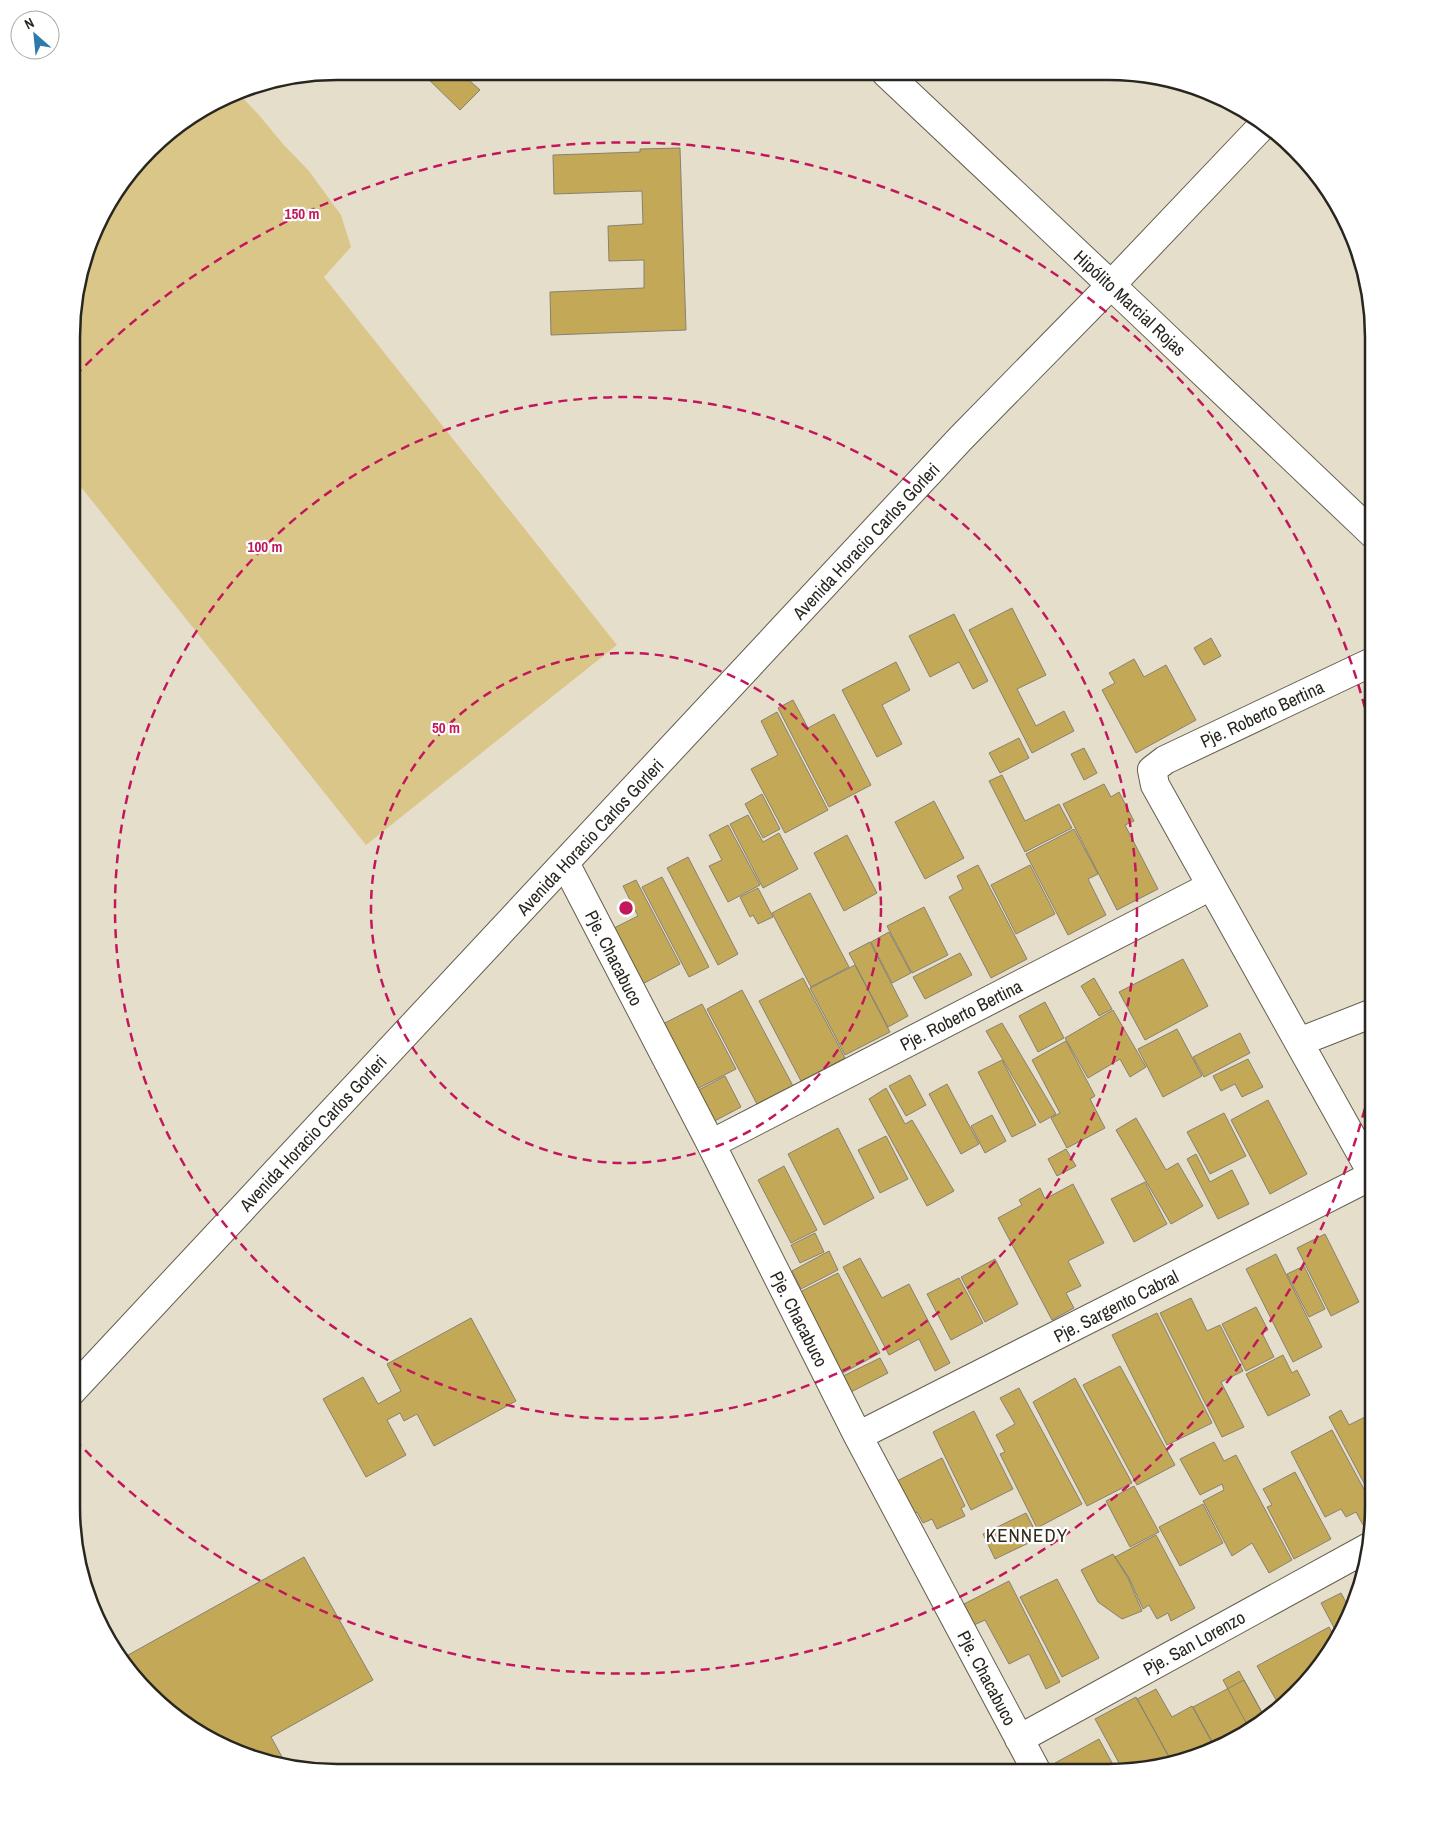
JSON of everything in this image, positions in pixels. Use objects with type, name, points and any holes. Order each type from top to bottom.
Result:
[{"type":"street","name":"Hipólito Marcial Rojas","points":[[893,80],[1365,526]]},
{"type":"street","name":"Avenida Horacio Carlos Gorleri","points":[[80,1383],[961,438],[1111,285],[1259,129]]},
{"type":"street","name":"Pje. Roberto Bertina","points":[[711,1144],[1211,886],[1155,785],[1152,770],[1164,760],[1365,665]]},
{"type":"street","name":"Pje. Chacabuco","points":[[565,863],[711,1144],[858,1436],[1034,1764]]},
{"type":"street","points":[[1211,886],[1365,1161]]},
{"type":"street","points":[[1299,1042],[1365,1017]]},
{"type":"street","name":"Pje. Sargento Cabral","points":[[858,1436],[1365,1179]]},
{"type":"street","name":"Pje. San Lorenzo","points":[[1019,1738],[1361,1551]]},
{"type":"shaded area","points":[[243,98],[309,171],[341,215],[351,247],[324,277],[617,645],[366,845],[80,486],[80,337],[82,303],[89,270],[100,239],[114,208],[123,194],[155,155],[194,123],[208,114]]},
{"type":"building","points":[[429,80],[469,80],[480,90],[460,110]]},
{"type":"building","points":[[680,148],[686,330],[551,335],[550,292],[644,288],[644,260],[609,261],[608,226],[643,224],[642,191],[554,194],[553,155],[640,152],[640,149]]},
{"type":"building","points":[[1012,608],[1046,675],[1017,689],[1036,726],[1064,711],[1074,731],[1032,753],[969,630]]},
{"type":"building","points":[[954,614],[988,681],[973,689],[959,662],[930,677],[909,636]]},
{"type":"building","points":[[1211,638],[1221,656],[1204,665],[1194,648]]},
{"type":"building","points":[[1134,659],[1144,677],[1166,665],[1196,720],[1136,753],[1102,690],[1115,683],[1109,673]]},
{"type":"building","points":[[896,662],[910,690],[882,705],[902,744],[877,757],[842,690]]},
{"type":"building","points":[[793,700],[808,728],[834,714],[871,785],[829,807],[778,708]]},
{"type":"building","points":[[777,712],[828,810],[785,833],[751,769],[778,755],[761,721]]},
{"type":"building","points":[[1019,738],[1029,758],[1000,773],[989,753]]},
{"type":"building","points":[[1084,748],[1097,773],[1084,780],[1071,754]]},
{"type":"building","points":[[1002,775],[1025,821],[1059,804],[1072,828],[1025,852],[989,781]]},
{"type":"building","points":[[1104,784],[1111,797],[1119,792],[1134,821],[1125,825],[1158,889],[1117,910],[1063,804]]},
{"type":"building","points":[[762,794],[780,829],[763,838],[745,804]]},
{"type":"building","points":[[934,801],[964,858],[925,879],[895,822]]},
{"type":"building","points":[[748,815],[763,842],[779,833],[798,869],[763,888],[730,824]]},
{"type":"building","points":[[728,825],[760,885],[728,902],[709,866],[722,860],[709,835]]},
{"type":"building","points":[[1074,829],[1098,874],[1088,879],[1106,915],[1068,935],[1026,854]]},
{"type":"building","points":[[847,835],[877,893],[844,911],[814,853]]},
{"type":"building","points":[[688,857],[738,954],[718,965],[667,868]]},
{"type":"building","points":[[978,865],[1027,959],[991,978],[949,897],[963,889],[957,876]]},
{"type":"building","points":[[1030,865],[1055,914],[1016,934],[991,885]]},
{"type":"building","points":[[662,877],[709,967],[689,977],[642,887]]},
{"type":"building","points":[[636,880],[680,964],[635,988],[606,932],[638,916],[623,886]]},
{"type":"building","points":[[758,888],[773,917],[758,924],[753,915],[750,917],[740,897]]},
{"type":"building","points":[[810,893],[849,967],[811,987],[772,913]]},
{"type":"building","points":[[924,907],[948,955],[912,973],[887,926]]},
{"type":"building","points":[[889,932],[911,973],[892,983],[871,942]]},
{"type":"building","points":[[870,942],[908,1016],[888,1027],[849,953]]},
{"type":"building","points":[[960,953],[972,975],[925,999],[913,977]]},
{"type":"building","points":[[1183,959],[1208,1006],[1145,1040],[1119,992]]},
{"type":"building","points":[[855,965],[890,1032],[845,1055],[810,988]]},
{"type":"building","points":[[803,978],[845,1058],[801,1081],[759,1001]]},
{"type":"building","points":[[1094,978],[1112,1009],[1099,1016],[1081,986]]},
{"type":"building","points":[[742,990],[793,1086],[757,1104],[707,1009]]},
{"type":"building","points":[[1045,1002],[1064,1038],[1038,1052],[1019,1016]]},
{"type":"building","points":[[702,1004],[736,1069],[691,1092],[657,1027]]},
{"type":"building","points":[[1113,1010],[1146,1067],[1130,1077],[1120,1059],[1088,1078],[1065,1038]]},
{"type":"building","points":[[1002,1023],[1056,1114],[1040,1123],[986,1031]]},
{"type":"building","points":[[1177,1029],[1202,1076],[1163,1097],[1138,1049]]},
{"type":"building","points":[[1240,1033],[1250,1053],[1204,1077],[1193,1057]]},
{"type":"building","points":[[1066,1041],[1095,1096],[1090,1099],[1105,1128],[1067,1148],[1051,1118],[1060,1113],[1032,1060]]},
{"type":"building","points":[[1248,1059],[1263,1087],[1242,1097],[1235,1084],[1221,1091],[1213,1076]]},
{"type":"building","points":[[1002,1060],[1036,1125],[1012,1137],[978,1072]]},
{"type":"building","points":[[910,1075],[926,1105],[906,1116],[889,1086]]},
{"type":"building","points":[[725,1076],[741,1107],[709,1124],[693,1093]]},
{"type":"building","points":[[947,1084],[979,1144],[961,1154],[929,1094]]},
{"type":"building","points":[[886,1088],[905,1124],[912,1120],[954,1191],[927,1206],[869,1099]]},
{"type":"building","points":[[1268,1100],[1307,1174],[1270,1194],[1231,1120]]},
{"type":"building","points":[[1224,1113],[1246,1156],[1210,1174],[1187,1132]]},
{"type":"building","points":[[992,1115],[1006,1141],[985,1153],[971,1126]]},
{"type":"building","points":[[1136,1118],[1166,1170],[1178,1163],[1203,1206],[1171,1224],[1116,1130]]},
{"type":"building","points":[[838,1128],[874,1198],[824,1225],[788,1154]]},
{"type":"building","points":[[886,1136],[908,1179],[880,1193],[858,1150]]},
{"type":"building","points":[[1066,1149],[1076,1166],[1057,1176],[1048,1159]]},
{"type":"building","points":[[1196,1154],[1210,1182],[1232,1170],[1249,1204],[1218,1219],[1187,1159]]},
{"type":"building","points":[[784,1166],[817,1230],[791,1243],[758,1180]]},
{"type":"building","points":[[1145,1182],[1167,1224],[1134,1242],[1111,1199]]},
{"type":"building","points":[[1073,1184],[1104,1243],[1068,1261],[1081,1286],[1066,1293],[1074,1308],[1052,1320],[998,1218],[1022,1205],[1019,1200],[1040,1188],[1045,1199]]},
{"type":"building","points":[[815,1233],[824,1252],[800,1263],[791,1245]]},
{"type":"building","points":[[1325,1234],[1359,1302],[1331,1316],[1297,1248]]},
{"type":"building","points":[[829,1251],[838,1270],[801,1289],[792,1271]]},
{"type":"building","points":[[1276,1254],[1322,1347],[1293,1362],[1246,1269]]},
{"type":"building","points":[[860,1258],[882,1298],[909,1284],[950,1363],[935,1371],[919,1339],[889,1355],[843,1267]]},
{"type":"building","points":[[995,1259],[1018,1304],[985,1322],[961,1277]]},
{"type":"building","points":[[1304,1266],[1325,1309],[1309,1317],[1287,1274]]},
{"type":"building","points":[[838,1273],[880,1353],[841,1374],[798,1293]]},
{"type":"building","points":[[959,1278],[983,1323],[951,1340],[927,1294]]},
{"type":"building","points":[[1191,1298],[1207,1331],[1220,1325],[1243,1371],[1221,1382],[1244,1427],[1222,1437],[1160,1313]]},
{"type":"building","points":[[1256,1307],[1268,1330],[1262,1333],[1274,1357],[1246,1371],[1222,1324]]},
{"type":"building","points":[[1157,1313],[1212,1423],[1167,1445],[1112,1335]]},
{"type":"building","points":[[471,1318],[516,1401],[434,1446],[417,1414],[404,1421],[400,1413],[387,1420],[406,1455],[366,1477],[323,1399],[363,1377],[378,1404],[401,1391],[387,1364]]},
{"type":"building","points":[[1283,1355],[1292,1373],[1297,1370],[1310,1395],[1268,1416],[1246,1374]]},
{"type":"building","points":[[880,1358],[888,1373],[849,1393],[841,1377]]},
{"type":"building","points":[[1120,1366],[1175,1465],[1137,1485],[1083,1385]]},
{"type":"building","points":[[1075,1378],[1132,1483],[1087,1506],[1033,1402]]},
{"type":"building","points":[[1019,1388],[1082,1504],[1037,1528],[1000,1454],[1005,1452],[996,1435],[1015,1424],[1000,1398]]},
{"type":"building","points":[[1341,1410],[1349,1425],[1365,1417],[1365,1485],[1329,1417]]},
{"type":"building","points":[[974,1411],[1013,1489],[971,1510],[933,1432]]},
{"type":"building","points":[[1332,1430],[1365,1491],[1364,1525],[1356,1512],[1346,1517],[1341,1509],[1325,1517],[1291,1452]]},
{"type":"building","points":[[1214,1442],[1224,1461],[1236,1455],[1292,1560],[1269,1573],[1252,1543],[1232,1556],[1203,1501],[1224,1490],[1222,1484],[1200,1495],[1180,1459]]},
{"type":"building","points":[[942,1458],[965,1506],[961,1508],[965,1516],[937,1529],[932,1519],[923,1523],[917,1512],[913,1514],[897,1481]]},
{"type":"building","points":[[1295,1472],[1331,1539],[1294,1559],[1267,1507],[1272,1505],[1263,1489]]},
{"type":"building","points":[[1134,1486],[1159,1532],[1130,1547],[1106,1501]]},
{"type":"building","points":[[1203,1504],[1223,1543],[1180,1566],[1159,1527]]},
{"type":"building","points":[[1026,1513],[1039,1538],[995,1559],[983,1534]]},
{"type":"building","points":[[1156,1535],[1195,1608],[1171,1621],[1168,1613],[1157,1619],[1149,1605],[1143,1609],[1129,1578],[1115,1557]]},
{"type":"building","points":[[1113,1554],[1128,1578],[1142,1611],[1122,1619],[1098,1602],[1081,1570]]},
{"type":"building","points":[[304,1557],[373,1680],[271,1737],[283,1758],[239,1744],[208,1730],[194,1721],[155,1689],[127,1656]]},
{"type":"building","points":[[1057,1579],[1099,1658],[1062,1677],[1020,1597]]},
{"type":"building","points":[[1009,1581],[1060,1682],[1046,1689],[1029,1654],[1009,1664],[985,1620],[974,1625],[964,1604]]},
{"type":"building","points":[[1341,1593],[1346,1602],[1334,1628],[1321,1603]]},
{"type":"building","points":[[1329,1627],[1332,1633],[1312,1663],[1290,1689],[1276,1701],[1257,1666]]},
{"type":"building","points":[[1239,1671],[1262,1713],[1247,1724],[1223,1680]]},
{"type":"building","points":[[1244,1680],[1262,1713],[1236,1730],[1212,1741],[1193,1707]]},
{"type":"building","points":[[1156,1689],[1172,1717],[1192,1706],[1211,1742],[1169,1756],[1137,1699]]},
{"type":"building","points":[[1136,1697],[1169,1756],[1142,1762],[1119,1763],[1095,1719]]},
{"type":"building","points":[[1099,1739],[1112,1764],[1056,1764]]},
{"type":"district","name":"KENNEDY","points":[[1027,1535]]}]
